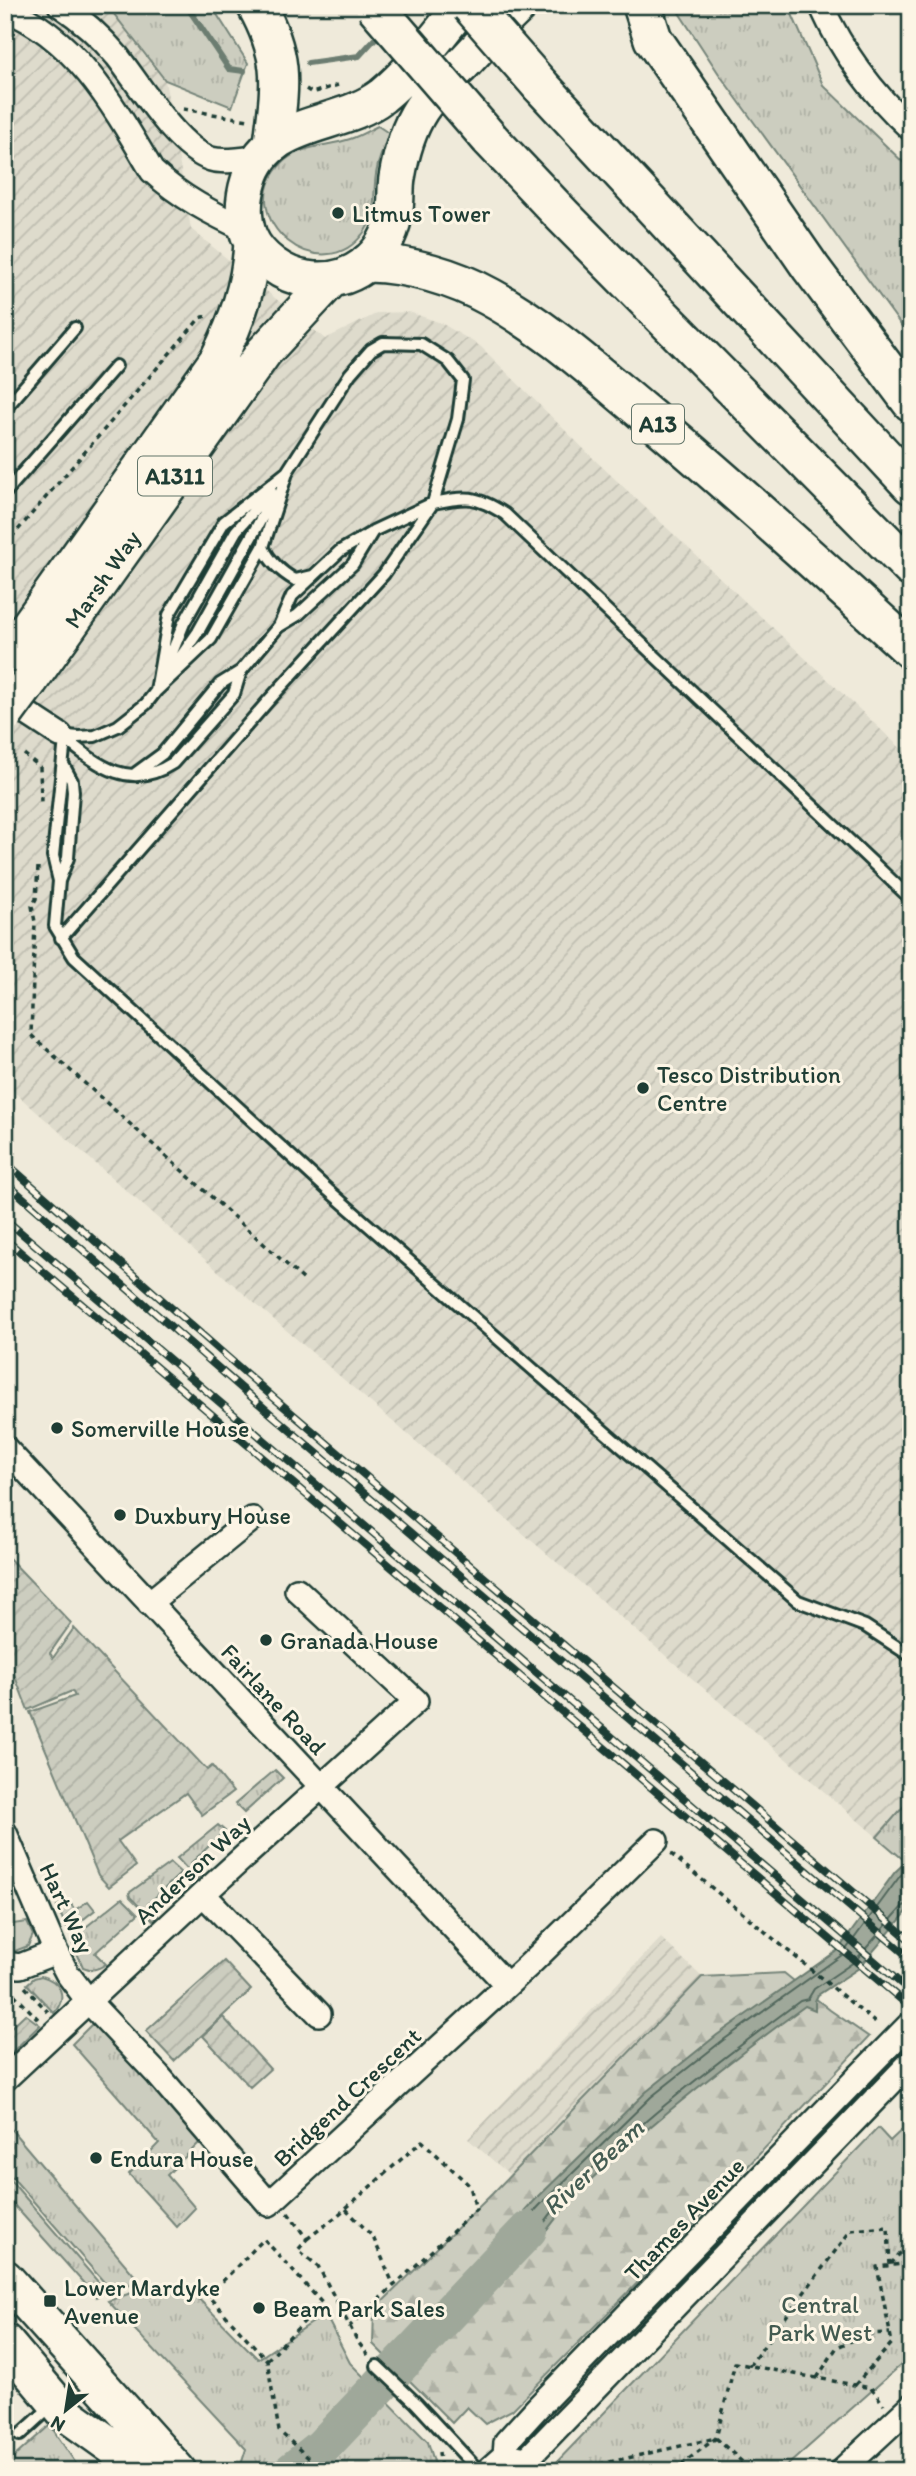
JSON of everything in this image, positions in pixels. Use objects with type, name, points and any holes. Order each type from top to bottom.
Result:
[{"type":"highway","points":[[256,5],[272,40],[279,70],[280,100],[262,139]]},
{"type":"highway","points":[[374,5],[491,139],[563,216],[911,568]]},
{"type":"highway","points":[[470,5],[540,85],[911,485]]},
{"type":"highway","points":[[642,5],[653,39],[811,268],[911,402]]},
{"type":"highway","name":"A13","points":[[368,263],[391,264],[466,286],[510,309],[548,336],[661,427],[911,650]]},
{"type":"main road","points":[[262,139],[343,116],[378,98],[400,81],[463,5]]},
{"type":"main road","points":[[249,236],[264,258],[288,274],[306,279],[331,280],[353,273],[368,263],[379,252],[391,227],[403,149],[421,109],[520,5]]},
{"type":"main road","name":"Marsh Way","points":[[5,716],[13,680],[218,359],[241,307],[250,270],[249,236],[243,212],[244,194],[262,139]]},
{"type":"main road","name":"Marsh Way","points":[[13,680],[264,352],[331,280]]},
{"type":"main road","points":[[5,2278],[178,2471]]},
{"type":"main road","points":[[5,2342],[58,2405],[113,2446],[134,2471]]},
{"type":"street","points":[[60,5],[115,54],[165,120],[182,140],[199,154],[214,160],[262,139]]},
{"type":"street","points":[[821,5],[865,82],[911,129]]},
{"type":"street","points":[[5,9],[21,15],[72,53],[96,80],[152,171],[249,236]]},
{"type":"street","points":[[13,680],[62,737]]},
{"type":"street","name":"Fairlane Road","points":[[5,1448],[506,1984]]},
{"type":"street","points":[[149,1603],[252,1519]]},
{"type":"street","name":"Anderson Way","points":[[8,2082],[203,1894],[416,1701],[297,1590]]},
{"type":"street","name":"Hart Way","points":[[5,1833],[56,1952],[67,1973],[89,2002]]},
{"type":"street","name":"Bridgend Crescent","points":[[89,2002],[158,2075],[269,2204],[656,1841]]},
{"type":"street","points":[[203,1894],[319,2014]]},
{"type":"street","points":[[5,1964],[20,1966],[56,1952]]},
{"type":"street","name":"Thames Avenue","points":[[495,2466],[506,2442],[537,2408],[911,2023]]},
{"type":"street","points":[[495,2466],[527,2459],[911,2062]]},
{"type":"street","points":[[841,2471],[906,2421]]},
{"type":"lane","points":[[5,409],[75,328]]},
{"type":"lane","points":[[61,938],[269,700],[384,574],[433,503],[458,419],[463,380],[448,361],[421,344],[383,343],[365,355],[350,373],[287,472],[198,632],[156,691],[137,714],[118,726],[95,736],[62,737]]},
{"type":"lane","points":[[5,492],[116,366]]},
{"type":"lane","points":[[156,691],[211,639],[263,547],[287,472]]},
{"type":"lane","points":[[156,691],[184,623],[236,531],[287,472]]},
{"type":"lane","points":[[156,691],[169,615],[209,548],[224,523],[287,472]]},
{"type":"lane","points":[[62,737],[103,767],[119,774],[133,775],[162,770],[173,763],[234,694],[242,671],[278,627],[292,596],[340,551],[373,531],[433,503],[455,498],[473,498],[485,501],[505,514],[911,898]]},
{"type":"lane","points":[[278,627],[298,615],[353,564],[373,531]]},
{"type":"lane","points":[[263,547],[286,575],[295,580],[314,575]]},
{"type":"lane","points":[[62,737],[63,765],[72,781],[72,792],[68,858],[59,881],[55,926],[74,957],[328,1190],[798,1601],[865,1626],[911,1656]]},
{"type":"lane","points":[[377,2366],[416,2403],[495,2466]]},
{"type":"lane","points":[[19,2435],[55,2403],[58,2405]]},
{"type":"path","points":[[298,85],[312,93],[346,82]]},
{"type":"path","points":[[177,108],[247,120],[262,139]]},
{"type":"path","points":[[5,545],[200,318],[208,316],[217,319]]},
{"type":"path","points":[[24,754],[40,767],[41,805]]},
{"type":"path","points":[[38,859],[36,899],[32,906],[35,922],[31,1035],[303,1280]]},
{"type":"path","points":[[656,1841],[882,2028]]},
{"type":"path","points":[[21,1983],[53,2018]]},
{"type":"path","points":[[7,1987],[45,2026]]},
{"type":"path","points":[[350,2326],[476,2210],[470,2186],[422,2141],[307,2239],[298,2250],[318,2266],[358,2342]]},
{"type":"path","points":[[276,2198],[307,2239]]},
{"type":"path","points":[[345,2209],[373,2237],[394,2286]]},
{"type":"path","points":[[749,2366],[851,2230],[888,2227],[890,2266]]},
{"type":"path","points":[[267,2360],[323,2306],[264,2239],[208,2296],[267,2360],[279,2431],[323,2471]]},
{"type":"path","points":[[890,2266],[911,2240]]},
{"type":"path","points":[[855,2385],[892,2343],[877,2267],[911,2263]]},
{"type":"path","points":[[817,2378],[837,2347],[868,2334],[890,2333]]},
{"type":"path","points":[[673,2471],[716,2438],[735,2363],[871,2388],[906,2421]]},
{"type":"path","points":[[570,2471],[716,2438]]},
{"type":"path","points":[[716,2438],[752,2471]]},
{"type":"shaded area","points":[[5,5],[107,5],[111,8],[165,80],[191,229],[325,339],[378,313],[409,312],[441,323],[480,346],[598,463],[911,758],[911,1798],[877,1837],[251,1300],[5,1084]]},
{"type":"shaded area","points":[[661,1938],[702,1977],[510,2175],[468,2139]]},
{"type":"green space","points":[[107,5],[211,5],[248,63],[232,107],[165,80]]},
{"type":"green space","points":[[674,5],[788,5],[823,85],[911,170],[911,339],[719,74]]},
{"type":"green space","points":[[378,126],[390,134],[378,165],[372,216],[365,231],[347,248],[327,254],[306,251],[288,241],[274,225],[267,206],[268,185],[281,164],[296,153],[350,139]]},
{"type":"green space","points":[[5,1554],[71,1623],[50,1653],[53,1658],[74,1628],[207,1770],[212,1766],[233,1792],[202,1815],[186,1793],[118,1841],[136,1866],[109,1887],[98,1875],[30,1712],[75,1696],[72,1691],[28,1710],[5,1651]]},
{"type":"green space","points":[[275,1770],[283,1778],[244,1813],[235,1804]]},
{"type":"green space","points":[[911,1798],[911,1866],[877,1837]]},
{"type":"green space","points":[[218,1825],[225,1831],[191,1863],[202,1875],[197,1880],[177,1858]]},
{"type":"green space","points":[[170,1863],[181,1873],[148,1904],[158,1916],[154,1921],[129,1893]]},
{"type":"green space","points":[[122,1898],[138,1914],[95,1953],[106,1964],[94,1969],[83,1967],[71,1939]]},
{"type":"green space","points":[[69,1901],[75,1910],[88,1901],[95,1910],[71,1929],[66,1927],[57,1906]]},
{"type":"green space","points":[[27,1922],[33,1935],[28,1946],[15,1951],[5,1948],[5,1925]]},
{"type":"green space","points":[[224,1961],[251,1990],[174,2061],[146,2031]]},
{"type":"green space","points":[[784,1973],[869,2037],[658,2262],[512,2410],[485,2424],[467,2407],[452,2423],[373,2344],[374,2310],[492,2194],[702,1977]]},
{"type":"green space","points":[[41,1976],[48,1978],[60,1990],[61,2001],[54,2013],[27,1984]]},
{"type":"green space","points":[[25,2014],[40,2025],[5,2059],[5,2033]]},
{"type":"green space","points":[[223,2017],[270,2069],[250,2087],[203,2036]]},
{"type":"green space","points":[[95,2021],[206,2136],[167,2175],[195,2208],[177,2227],[129,2174],[159,2143],[72,2044]]},
{"type":"green space","points":[[5,2122],[141,2283],[110,2289],[5,2169]]},
{"type":"green space","name":"Central Park West","points":[[909,2123],[911,2356],[781,2471],[550,2469],[878,2128],[890,2141]]},
{"type":"green space","points":[[5,2174],[106,2291],[96,2297],[5,2195]]},
{"type":"green space","points":[[148,2287],[188,2288],[258,2359],[325,2314],[350,2363],[428,2442],[437,2471],[239,2471],[246,2449],[108,2301]]},
{"type":"green space","points":[[50,2425],[81,2471],[5,2471],[5,2465]]},
{"type":"water","points":[[911,1857],[911,1907],[859,1968],[818,1995],[815,2010],[805,2006],[720,2070],[638,2137],[574,2196],[536,2244],[503,2276],[481,2259],[536,2199],[646,2092],[717,2035],[838,1950],[895,1872]]},
{"type":"waterway","points":[[186,5],[229,69],[244,71]]},
{"type":"waterway","points":[[308,63],[359,56],[382,31]]},
{"type":"waterway","name":"River Beam","points":[[292,2471],[322,2447],[528,2230]]},
{"type":"railway","points":[[5,1162],[274,1398],[911,1941]]},
{"type":"railway","points":[[5,1182],[271,1414],[911,1959]]},
{"type":"railway","points":[[5,1219],[911,1992]]},
{"type":"railway","points":[[5,1239],[911,2008]]},
{"type":"place","name":"Litmus Tower","points":[[338,213]]},
{"type":"place","name":"Tesco Distribution Centre","points":[[643,1088]]},
{"type":"place","name":"Somerville House","points":[[57,1428]]},
{"type":"place","name":"Duxbury House","points":[[120,1515]]},
{"type":"place","name":"Granada House","points":[[266,1640]]},
{"type":"place","name":"Endura House","points":[[96,2158]]},
{"type":"place","name":"Lower Mardyke Avenue","points":[[50,2301]]},
{"type":"place","name":"Beam Park Sales","points":[[259,2308]]}]
